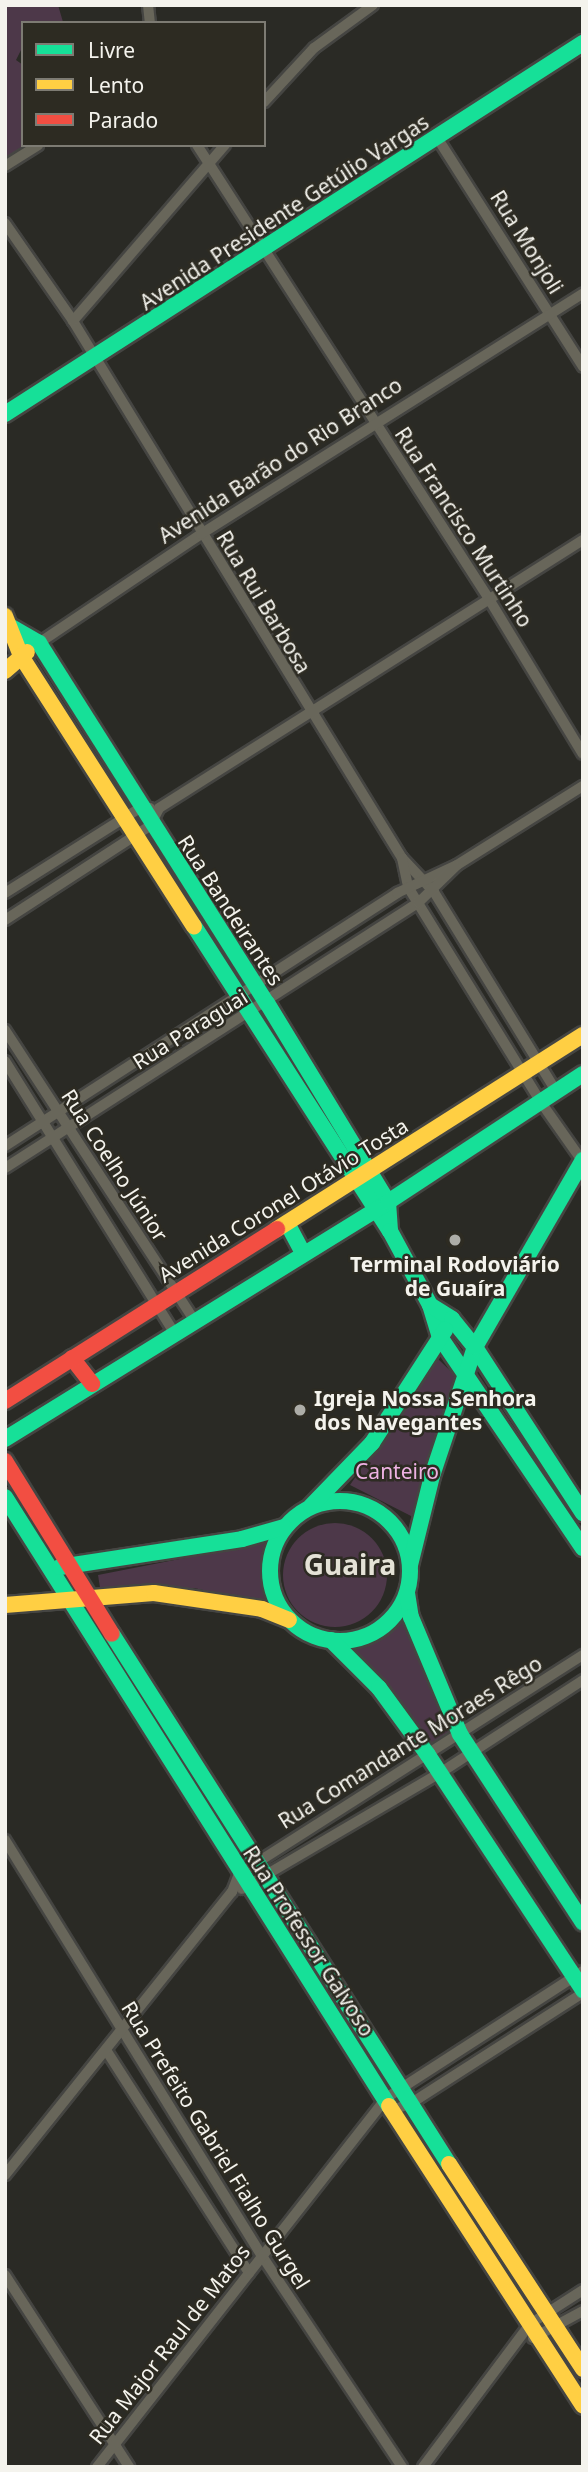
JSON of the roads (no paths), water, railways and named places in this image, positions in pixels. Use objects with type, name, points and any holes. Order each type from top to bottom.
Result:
[{"type":"street","points":[[266,100],[314,48],[373,5]]},
{"type":"street","name":"Avenida Presidente Getúlio Vargas","points":[[5,414],[438,139],[583,43]]},
{"type":"street","name":"Rua Monjoli","points":[[438,139],[583,367]]},
{"type":"street","points":[[5,166],[35,147]]},
{"type":"street","name":"Rua Francisco Murtinho","points":[[198,147],[267,248],[374,424],[489,599],[583,754]]},
{"type":"street","points":[[73,321],[223,147]]},
{"type":"street","name":"Rua Rui Barbosa","points":[[5,223],[73,321],[310,714],[401,858],[424,877],[434,891],[556,1091]]},
{"type":"street","name":"Avenida Barão do Rio Branco","points":[[5,671],[39,643],[201,534],[583,293]]},
{"type":"street","points":[[5,920],[150,826],[159,808],[583,540]]},
{"type":"street","name":"Rua Bandeirantes","points":[[9,622],[39,643],[150,826],[256,985],[371,1172],[387,1202],[390,1231]]},
{"type":"street","name":"Rua Bandeirantes","points":[[9,622],[21,656],[373,1211],[390,1231],[430,1306],[440,1337],[583,1548]]},
{"type":"street","name":"Rua Paraguai","points":[[5,1146],[424,877],[457,865],[583,786]]},
{"type":"street","points":[[5,893],[140,808],[159,808]]},
{"type":"street","name":"Rua Rui Barbosa","points":[[401,858],[408,887],[540,1101],[583,1161]]},
{"type":"street","name":"Rua Paraguai","points":[[5,1168],[346,951],[434,891],[457,865]]},
{"type":"street","points":[[190,920],[206,911]]},
{"type":"street","points":[[334,934],[346,951]]},
{"type":"street","points":[[469,984],[485,975]]},
{"type":"street","name":"Rua Coelho Júnior","points":[[5,1030],[194,1320]]},
{"type":"street","name":"Avenida Coronel Otávio Tosta","points":[[5,1401],[175,1292],[371,1172],[583,1035]]},
{"type":"street","points":[[146,1055],[158,1072]]},
{"type":"street","name":"Rua Coelho Júnior","points":[[5,1061],[173,1331]]},
{"type":"street","points":[[5,1439],[173,1331],[373,1211],[583,1074]]},
{"type":"street","points":[[299,1092],[316,1083]]},
{"type":"street","points":[[583,1161],[475,1347],[465,1372],[410,1564],[407,1593],[411,1617],[460,1734],[583,1923]]},
{"type":"street","points":[[287,1223],[303,1253]]},
{"type":"street","points":[[430,1306],[452,1319],[475,1347],[583,1513]]},
{"type":"street","points":[[48,1569],[242,1539],[284,1527],[309,1507],[372,1443],[452,1319]]},
{"type":"street","points":[[72,1358],[92,1384]]},
{"type":"street","points":[[518,1451],[535,1440]]},
{"type":"street","name":"Rua Professor Galvoso","points":[[5,1461],[254,1863],[413,2102],[583,2370]]},
{"type":"street","name":"Rua Professor Galvoso","points":[[5,1497],[138,1714],[583,2406]]},
{"type":"street","points":[[309,1507],[335,1500],[374,1510],[403,1538],[410,1564]]},
{"type":"street","points":[[284,1527],[272,1549],[269,1575],[275,1600],[290,1620]]},
{"type":"street","points":[[5,1605],[154,1593],[199,1597],[261,1609],[290,1620],[309,1634],[331,1640],[363,1637],[390,1621],[407,1593]]},
{"type":"street","points":[[331,1640],[379,1688],[428,1755],[581,1983]]},
{"type":"street","name":"Rua Comandante Moraes Rêgo","points":[[244,1880],[254,1863],[583,1655]]},
{"type":"street","name":"Rua Comandante Moraes Rêgo","points":[[244,1880],[265,1877],[440,1773],[583,1680]]},
{"type":"street","points":[[138,1714],[155,1704]]},
{"type":"street","name":"Rua Prefeito Gabriel Fialho Gurgel","points":[[5,1840],[10,1858],[262,2256],[402,2467]]},
{"type":"street","points":[[5,2175],[244,1880]]},
{"type":"street","points":[[309,1980],[325,1969]]},
{"type":"street","name":"Rua Major Raul de Matos","points":[[391,2105],[402,2086],[581,1983]]},
{"type":"street","name":"Rua Major Raul de Matos","points":[[97,2467],[376,2114],[391,2105],[413,2102],[581,1983]]},
{"type":"street","points":[[346,2037],[363,2025]]},
{"type":"street","name":"Rua Prefeito Gabriel Fialho Gurgel","points":[[106,2050],[249,2273]]},
{"type":"street","points":[[158,2130],[175,2118]]},
{"type":"street","points":[[466,2222],[483,2212]]},
{"type":"street","points":[[5,2275],[129,2467]]},
{"type":"street","points":[[552,2320],[583,2290]]},
{"type":"street","points":[[423,2467],[519,2344],[534,2330],[552,2320],[583,2311]]},
{"type":"place","name":"Terminal Rodoviário de Guaíra","points":[[455,1240]]},
{"type":"place","name":"Igreja Nossa Senhora dos Navegantes","points":[[300,1410]]},
{"type":"district","name":"Guaira","points":[[350,1564]]},
{"type":"park label","name":"Canteiro","points":[[397,1471]]}]
